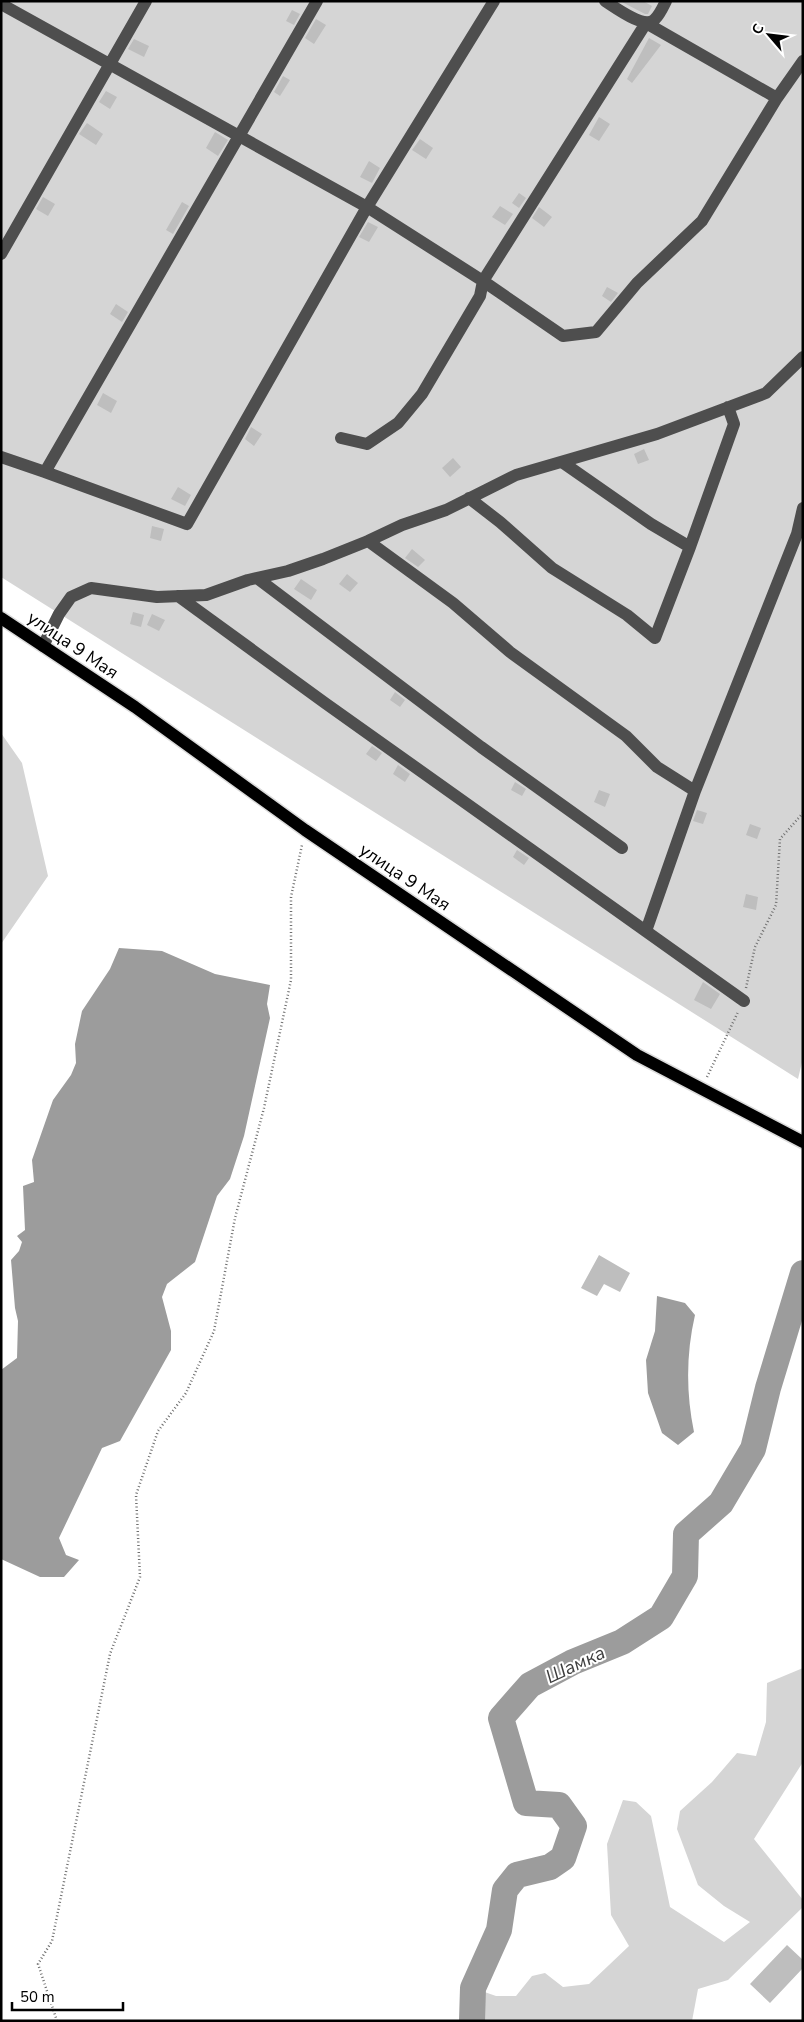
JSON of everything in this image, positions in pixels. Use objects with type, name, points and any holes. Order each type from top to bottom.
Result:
[{"type":"main road","name":"улица 9 Мая","points":[[1,618],[135,708],[305,830],[637,1055],[803,1142]]},
{"type":"lane","points":[[1,254],[146,1]]},
{"type":"lane","points":[[45,472],[317,1]]},
{"type":"lane","points":[[1,456],[187,524],[366,207],[494,1]]},
{"type":"lane","points":[[605,1],[777,98]]},
{"type":"lane","points":[[342,438],[367,444],[398,423],[422,394],[480,296],[483,281],[646,23],[655,20],[666,1]]},
{"type":"lane","points":[[1,4],[366,207],[483,281],[563,336],[596,332],[637,284],[702,221],[777,98],[803,61]]},
{"type":"lane","points":[[42,646],[59,614],[71,597],[91,588],[157,597],[206,595],[257,578],[297,568],[368,541],[402,525],[446,510],[516,475],[656,434],[766,392],[803,357]]},
{"type":"lane","points":[[469,498],[500,522],[552,568],[628,615],[655,638],[734,424],[728,407]]},
{"type":"lane","points":[[562,462],[651,524],[690,547]]},
{"type":"lane","points":[[646,931],[695,791],[797,534],[803,508]]},
{"type":"lane","points":[[368,541],[453,603],[510,652],[626,736],[656,767],[695,791]]},
{"type":"lane","points":[[257,578],[481,747],[622,848]]},
{"type":"lane","points":[[178,596],[744,1001]]},
{"type":"path","points":[[701,1090],[744,1001],[755,947],[776,904],[780,839],[803,813]]},
{"type":"path","points":[[57,2021],[38,1964],[52,1941],[110,1654],[140,1577],[136,1496],[158,1432],[186,1393],[214,1331],[235,1218],[264,1108],[291,980],[291,897],[305,830]]},
{"type":"shaded area","points":[[1,1],[803,1],[803,1058],[798,1079],[1,577]]},
{"type":"shaded area","points":[[1,733],[22,763],[48,876],[1,944]]},
{"type":"shaded area","points":[[119,948],[162,951],[215,974],[270,985],[267,1004],[270,1018],[244,1136],[230,1179],[217,1196],[195,1262],[167,1284],[162,1297],[171,1331],[171,1350],[120,1441],[102,1448],[59,1538],[66,1555],[79,1560],[64,1577],[40,1577],[1,1559],[1,1370],[17,1358],[18,1321],[11,1260],[19,1251],[22,1242],[17,1236],[25,1230],[23,1186],[34,1182],[32,1160],[53,1100],[71,1075],[76,1063],[75,1044],[82,1011],[110,969]]},
{"type":"shaded area","points":[[657,1296],[685,1303],[695,1315],[690,1344],[688,1374],[694,1432],[678,1445],[662,1433],[648,1393],[646,1360],[655,1331]]},
{"type":"shaded area","points":[[803,1668],[803,1762],[754,1839],[803,1900],[803,1907],[728,1980],[698,1989],[692,2021],[472,2021],[473,1988],[496,1996],[516,1996],[532,1976],[545,1973],[563,1987],[589,1984],[629,1946],[611,1915],[607,1844],[623,1800],[636,1802],[651,1816],[670,1907],[724,1942],[750,1922],[724,1906],[698,1885],[677,1829],[680,1811],[712,1782],[737,1753],[756,1756],[766,1722],[767,1683]]},
{"type":"building","points":[[620,1],[643,1],[652,6],[648,14],[645,14]]},
{"type":"building","points":[[292,10],[300,14],[294,25],[286,21]]},
{"type":"building","points":[[316,19],[326,25],[314,44],[305,38]]},
{"type":"building","points":[[649,38],[661,45],[632,83],[627,79]]},
{"type":"building","points":[[134,39],[149,46],[144,57],[128,49]]},
{"type":"building","points":[[283,76],[290,80],[280,96],[274,92]]},
{"type":"building","points":[[106,91],[117,97],[110,109],[99,102]]},
{"type":"building","points":[[599,117],[610,124],[599,141],[589,135]]},
{"type":"building","points":[[87,123],[103,134],[96,145],[79,134]]},
{"type":"building","points":[[215,132],[228,140],[218,156],[206,148]]},
{"type":"building","points":[[420,139],[433,148],[426,159],[412,150]]},
{"type":"building","points":[[369,161],[380,168],[372,183],[360,177]]},
{"type":"building","points":[[519,193],[526,198],[519,208],[512,203]]},
{"type":"building","points":[[43,197],[55,204],[48,216],[36,209]]},
{"type":"building","points":[[182,202],[189,206],[173,234],[166,230]]},
{"type":"building","points":[[500,206],[513,214],[505,225],[492,217]]},
{"type":"building","points":[[539,207],[552,217],[544,227],[532,218]]},
{"type":"building","points":[[368,222],[378,227],[369,242],[359,237]]},
{"type":"building","points":[[607,287],[618,293],[611,302],[602,296]]},
{"type":"building","points":[[116,304],[128,312],[122,322],[110,314]]},
{"type":"building","points":[[103,393],[117,401],[111,413],[97,405]]},
{"type":"building","points":[[251,427],[262,434],[254,446],[245,439]]},
{"type":"building","points":[[644,449],[649,460],[638,464],[634,454]]},
{"type":"building","points":[[453,458],[461,467],[450,477],[442,468]]},
{"type":"building","points":[[178,487],[191,495],[185,506],[171,499]]},
{"type":"building","points":[[152,526],[164,529],[161,541],[150,538]]},
{"type":"building","points":[[412,549],[425,560],[418,567],[405,558]]},
{"type":"building","points":[[347,574],[358,583],[350,592],[339,584]]},
{"type":"building","points":[[301,579],[317,590],[311,600],[294,589]]},
{"type":"building","points":[[133,612],[144,615],[141,627],[130,624]]},
{"type":"building","points":[[152,614],[165,620],[159,631],[147,625]]},
{"type":"building","points":[[395,692],[405,700],[400,707],[390,700]]},
{"type":"building","points":[[372,746],[382,753],[376,761],[366,754]]},
{"type":"building","points":[[398,765],[410,774],[405,782],[393,774]]},
{"type":"building","points":[[515,782],[526,789],[522,796],[511,790]]},
{"type":"building","points":[[599,790],[610,794],[605,807],[594,802]]},
{"type":"building","points":[[697,810],[707,813],[703,824],[693,821]]},
{"type":"building","points":[[750,824],[761,828],[757,839],[746,835]]},
{"type":"building","points":[[517,850],[529,858],[524,865],[513,857]]},
{"type":"building","points":[[746,894],[758,897],[756,910],[743,907]]},
{"type":"building","points":[[703,982],[720,994],[711,1009],[694,1000]]},
{"type":"building","points":[[599,1255],[630,1273],[620,1292],[604,1284],[597,1296],[581,1288]]},
{"type":"building","points":[[787,1945],[803,1960],[803,1968],[770,2003],[750,1984]]},
{"type":"waterway","name":"Шамка","points":[[472,2021],[473,1988],[499,1930],[505,1890],[517,1875],[550,1867],[563,1858],[574,1826],[559,1805],[526,1803],[501,1718],[530,1685],[573,1662],[622,1642],[661,1617],[685,1576],[686,1534],[721,1503],[753,1449],[768,1388],[803,1273]]}]
